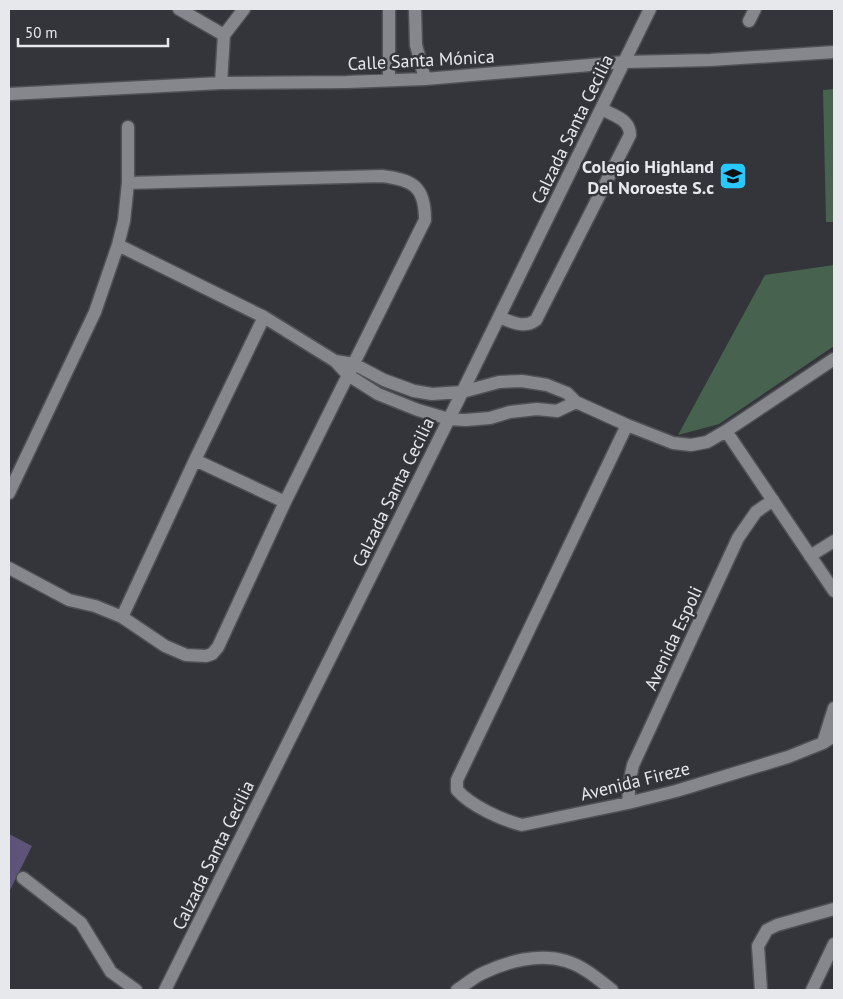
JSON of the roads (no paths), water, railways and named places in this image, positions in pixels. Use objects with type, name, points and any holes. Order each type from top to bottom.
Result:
[{"type":"street","points":[[179,9],[224,35]]},
{"type":"street","points":[[221,82],[224,35],[244,9]]},
{"type":"street","points":[[389,9],[389,79]]},
{"type":"street","points":[[415,9],[416,45],[425,79]]},
{"type":"street","name":"Calzada Santa Cecilia","points":[[165,990],[499,318],[650,9]]},
{"type":"street","points":[[749,21],[755,9]]},
{"type":"street","name":"Calle Santa Mónica","points":[[9,94],[221,82],[347,82],[425,79],[624,62],[710,60],[834,52]]},
{"type":"street","points":[[499,318],[524,325],[530,325],[536,320],[630,135],[630,128],[627,122],[602,109]]},
{"type":"street","points":[[9,493],[95,312],[118,245],[124,220],[128,183],[128,127]]},
{"type":"street","points":[[9,568],[69,600],[95,606],[122,617],[165,646],[186,655],[206,656],[212,654],[218,647],[285,502],[425,220],[425,206],[420,190],[404,179],[382,176],[128,183]]},
{"type":"street","points":[[118,245],[264,317],[351,369],[414,391],[432,394],[462,392],[499,382],[522,381],[547,385],[566,393],[576,402],[673,443],[692,445],[707,442],[834,359]]},
{"type":"street","points":[[122,617],[264,317]]},
{"type":"street","points":[[351,369],[378,394],[418,410],[449,419],[477,420],[510,412],[537,409],[557,411],[576,402]]},
{"type":"street","name":"Avenida Fireze","points":[[627,425],[457,780],[457,790],[465,799],[510,822],[522,825],[676,791],[760,765],[823,743],[834,736]]},
{"type":"street","points":[[726,431],[834,591]]},
{"type":"street","points":[[195,460],[285,502]]},
{"type":"street","name":"Avenida Espoli","points":[[628,803],[633,765],[738,538],[756,512],[773,500]]},
{"type":"street","points":[[810,556],[834,541]]},
{"type":"street","points":[[823,743],[834,708]]},
{"type":"street","points":[[23,878],[81,923],[110,972],[136,990]]},
{"type":"street","points":[[761,990],[758,946],[768,930],[777,925],[834,909]]},
{"type":"street","points":[[812,990],[834,944]]},
{"type":"street","points":[[457,990],[482,973],[510,962],[540,957],[566,961],[592,974],[612,990]]},
{"type":"place","name":"Colegio Highland Del Noroeste S.c","points":[[733,176]]}]
